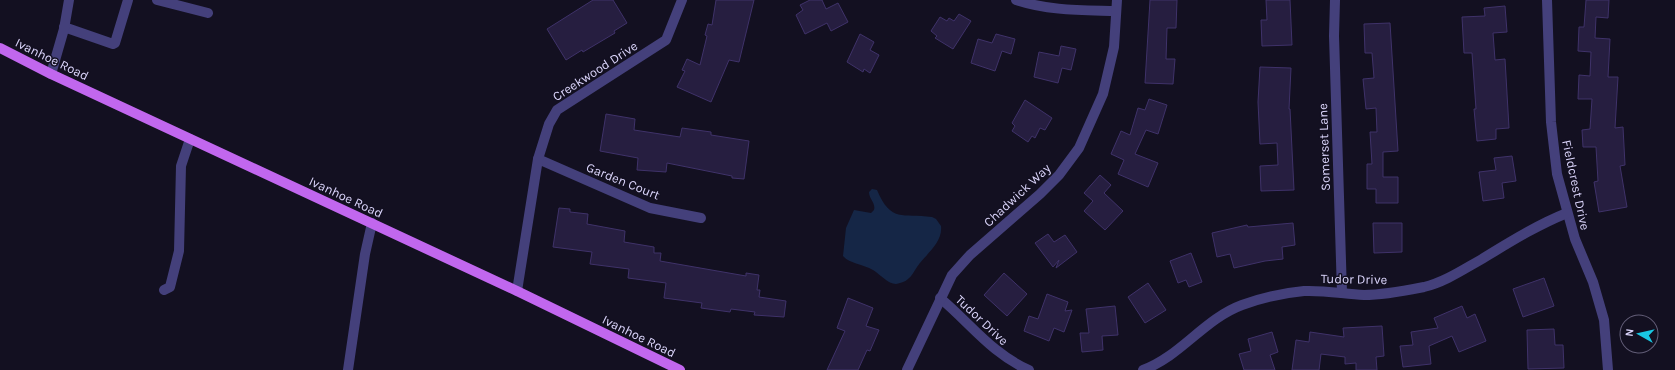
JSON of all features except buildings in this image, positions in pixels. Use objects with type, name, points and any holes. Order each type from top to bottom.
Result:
[{"type":"main road","name":"Ivanhoe Road","points":[[0,48],[51,74],[517,291],[680,370]]},
{"type":"street","points":[[51,74],[64,27],[69,0]]},
{"type":"street","points":[[64,27],[113,44],[115,43],[128,0]]},
{"type":"street","points":[[158,0],[208,13]]},
{"type":"street","name":"Creekwood Drive","points":[[517,291],[538,159],[549,124],[557,110],[666,40],[682,0]]},
{"type":"street","points":[[1016,0],[1033,6],[1060,10],[1116,11]]},
{"type":"street","name":"Chadwick Way","points":[[907,370],[952,275],[970,255],[1040,194],[1059,175],[1079,148],[1103,94],[1114,47],[1117,0]]},
{"type":"street","name":"Somerset Lane","points":[[1335,0],[1334,36],[1342,293]]},
{"type":"street","name":"Fieldcrest Drive","points":[[1547,0],[1553,147],[1574,239],[1593,282],[1604,320],[1608,370]]},
{"type":"street","points":[[164,290],[170,287],[178,261],[181,166],[190,139]]},
{"type":"street","name":"Garden Court","points":[[538,159],[650,208],[701,218]]},
{"type":"street","name":"Tudor Drive","points":[[1143,370],[1179,349],[1206,326],[1241,306],[1279,294],[1298,292],[1391,294],[1427,286],[1456,274],[1543,223],[1567,213]]},
{"type":"street","points":[[348,370],[365,254],[372,223]]},
{"type":"street","name":"Tudor Drive","points":[[940,298],[1000,354],[1014,364],[1029,370]]},
{"type":"water","points":[[872,189],[877,190],[887,208],[893,212],[905,215],[932,217],[936,219],[941,226],[939,238],[933,248],[920,262],[911,276],[901,283],[893,284],[873,270],[849,261],[843,256],[846,228],[854,210],[871,213],[874,210],[874,205],[869,192]]}]
